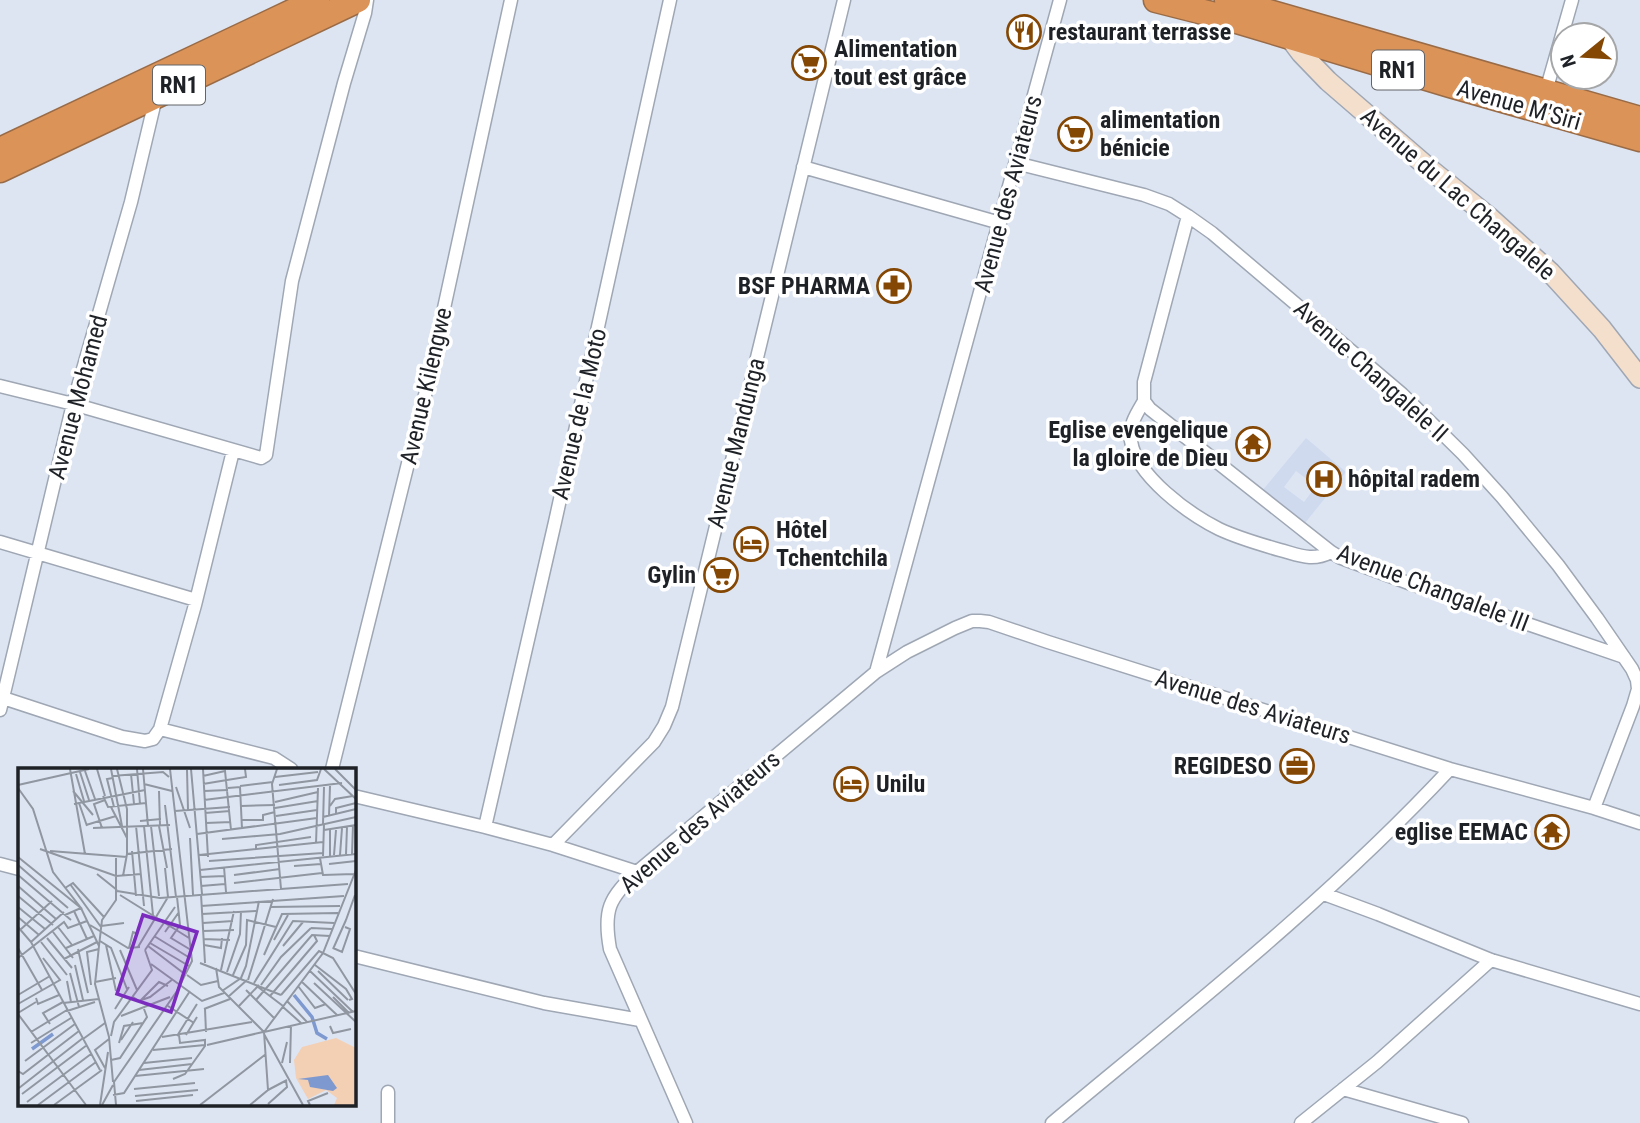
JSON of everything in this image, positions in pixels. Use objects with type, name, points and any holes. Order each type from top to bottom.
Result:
[{"type":"highway","name":"RN1","points":[[0,149],[317,0]]},
{"type":"highway","name":"RN1","points":[[0,170],[358,0]]},
{"type":"highway","name":"Avenue M'Siri","points":[[1156,0],[1227,18],[1640,139]]},
{"type":"highway","name":"Avenue M'Siri","points":[[1227,0],[1640,119]]},
{"type":"street","points":[[0,386],[73,404],[233,451],[264,457],[268,451],[292,281],[367,0]]},
{"type":"street","name":"Avenue Kilengwe","points":[[332,768],[426,391],[511,0]]},
{"type":"street","name":"Avenue de la Moto","points":[[485,827],[670,0]]},
{"type":"street","name":"Avenue Mandunga","points":[[553,845],[654,742],[672,707],[844,0]]},
{"type":"street","name":"Avenue des Aviateurs","points":[[876,672],[1060,0]]},
{"type":"street","points":[[1546,91],[1572,0]]},
{"type":"street","name":"Avenue du Lac Changalele","points":[[1274,13],[1306,59],[1328,81],[1550,272],[1586,311],[1640,378]]},
{"type":"street","name":"Avenue Mohamed","points":[[156,97],[131,202],[73,404],[1,702],[134,740],[153,739],[160,729]]},
{"type":"street","name":"Avenue Changalele II","points":[[1017,163],[1144,195],[1169,204],[1188,216],[1212,233],[1402,394],[1502,497],[1558,565],[1625,657],[1637,680],[1638,689],[1633,706],[1594,808]]},
{"type":"street","points":[[803,167],[1000,223]]},
{"type":"street","points":[[1188,216],[1144,382],[1143,401],[1130,429],[1130,440],[1136,456],[1143,469],[1166,492],[1192,513],[1220,529],[1310,558],[1331,552]]},
{"type":"street","name":"Avenue Changalele III","points":[[1143,401],[1340,558],[1625,657]]},
{"type":"street","points":[[233,451],[160,729],[274,758],[289,768]]},
{"type":"street","points":[[0,542],[196,600]]},
{"type":"street","name":"Avenue des Aviateurs","points":[[686,1123],[610,949],[607,914],[615,896],[638,872],[876,672],[907,652],[972,621],[989,622],[1450,769],[1640,823]]},
{"type":"street","points":[[1052,1123],[1324,894],[1450,769]]},
{"type":"street","points":[[355,796],[553,845],[638,872]]},
{"type":"street","points":[[0,864],[18,869]]},
{"type":"street","points":[[1324,894],[1491,960],[1640,1004]]},
{"type":"street","points":[[355,956],[544,1003],[640,1020]]},
{"type":"street","points":[[1301,1123],[1377,1062],[1491,960]]},
{"type":"street","points":[[1343,1089],[1462,1123]]},
{"type":"street","points":[[388,1092],[388,1123]]},
{"type":"shaded area","name":"hôpital radem","points":[[1306,438],[1346,472],[1305,523],[1262,491]],"holes":[[[1296,471],[1316,486],[1304,502],[1284,487]]]},
{"type":"place","name":"restaurant terrasse","points":[[1024,32]]},
{"type":"place","name":"Alimentation tout est grâce","points":[[809,63]]},
{"type":"place","name":"alimentation bénicie","points":[[1075,134]]},
{"type":"place","name":"BSF PHARMA","points":[[894,286]]},
{"type":"place","name":"Eglise evengelique la gloire de Dieu","points":[[1253,444]]},
{"type":"place","name":"hôpital radem","points":[[1324,479]]},
{"type":"place","name":"Hôtel Tchentchila","points":[[751,544]]},
{"type":"place","name":"Gylin","points":[[721,575]]},
{"type":"place","name":"REGIDESO","points":[[1297,766]]},
{"type":"place","name":"Unilu","points":[[851,784]]},
{"type":"place","name":"eglise EEMAC","points":[[1552,832]]}]
